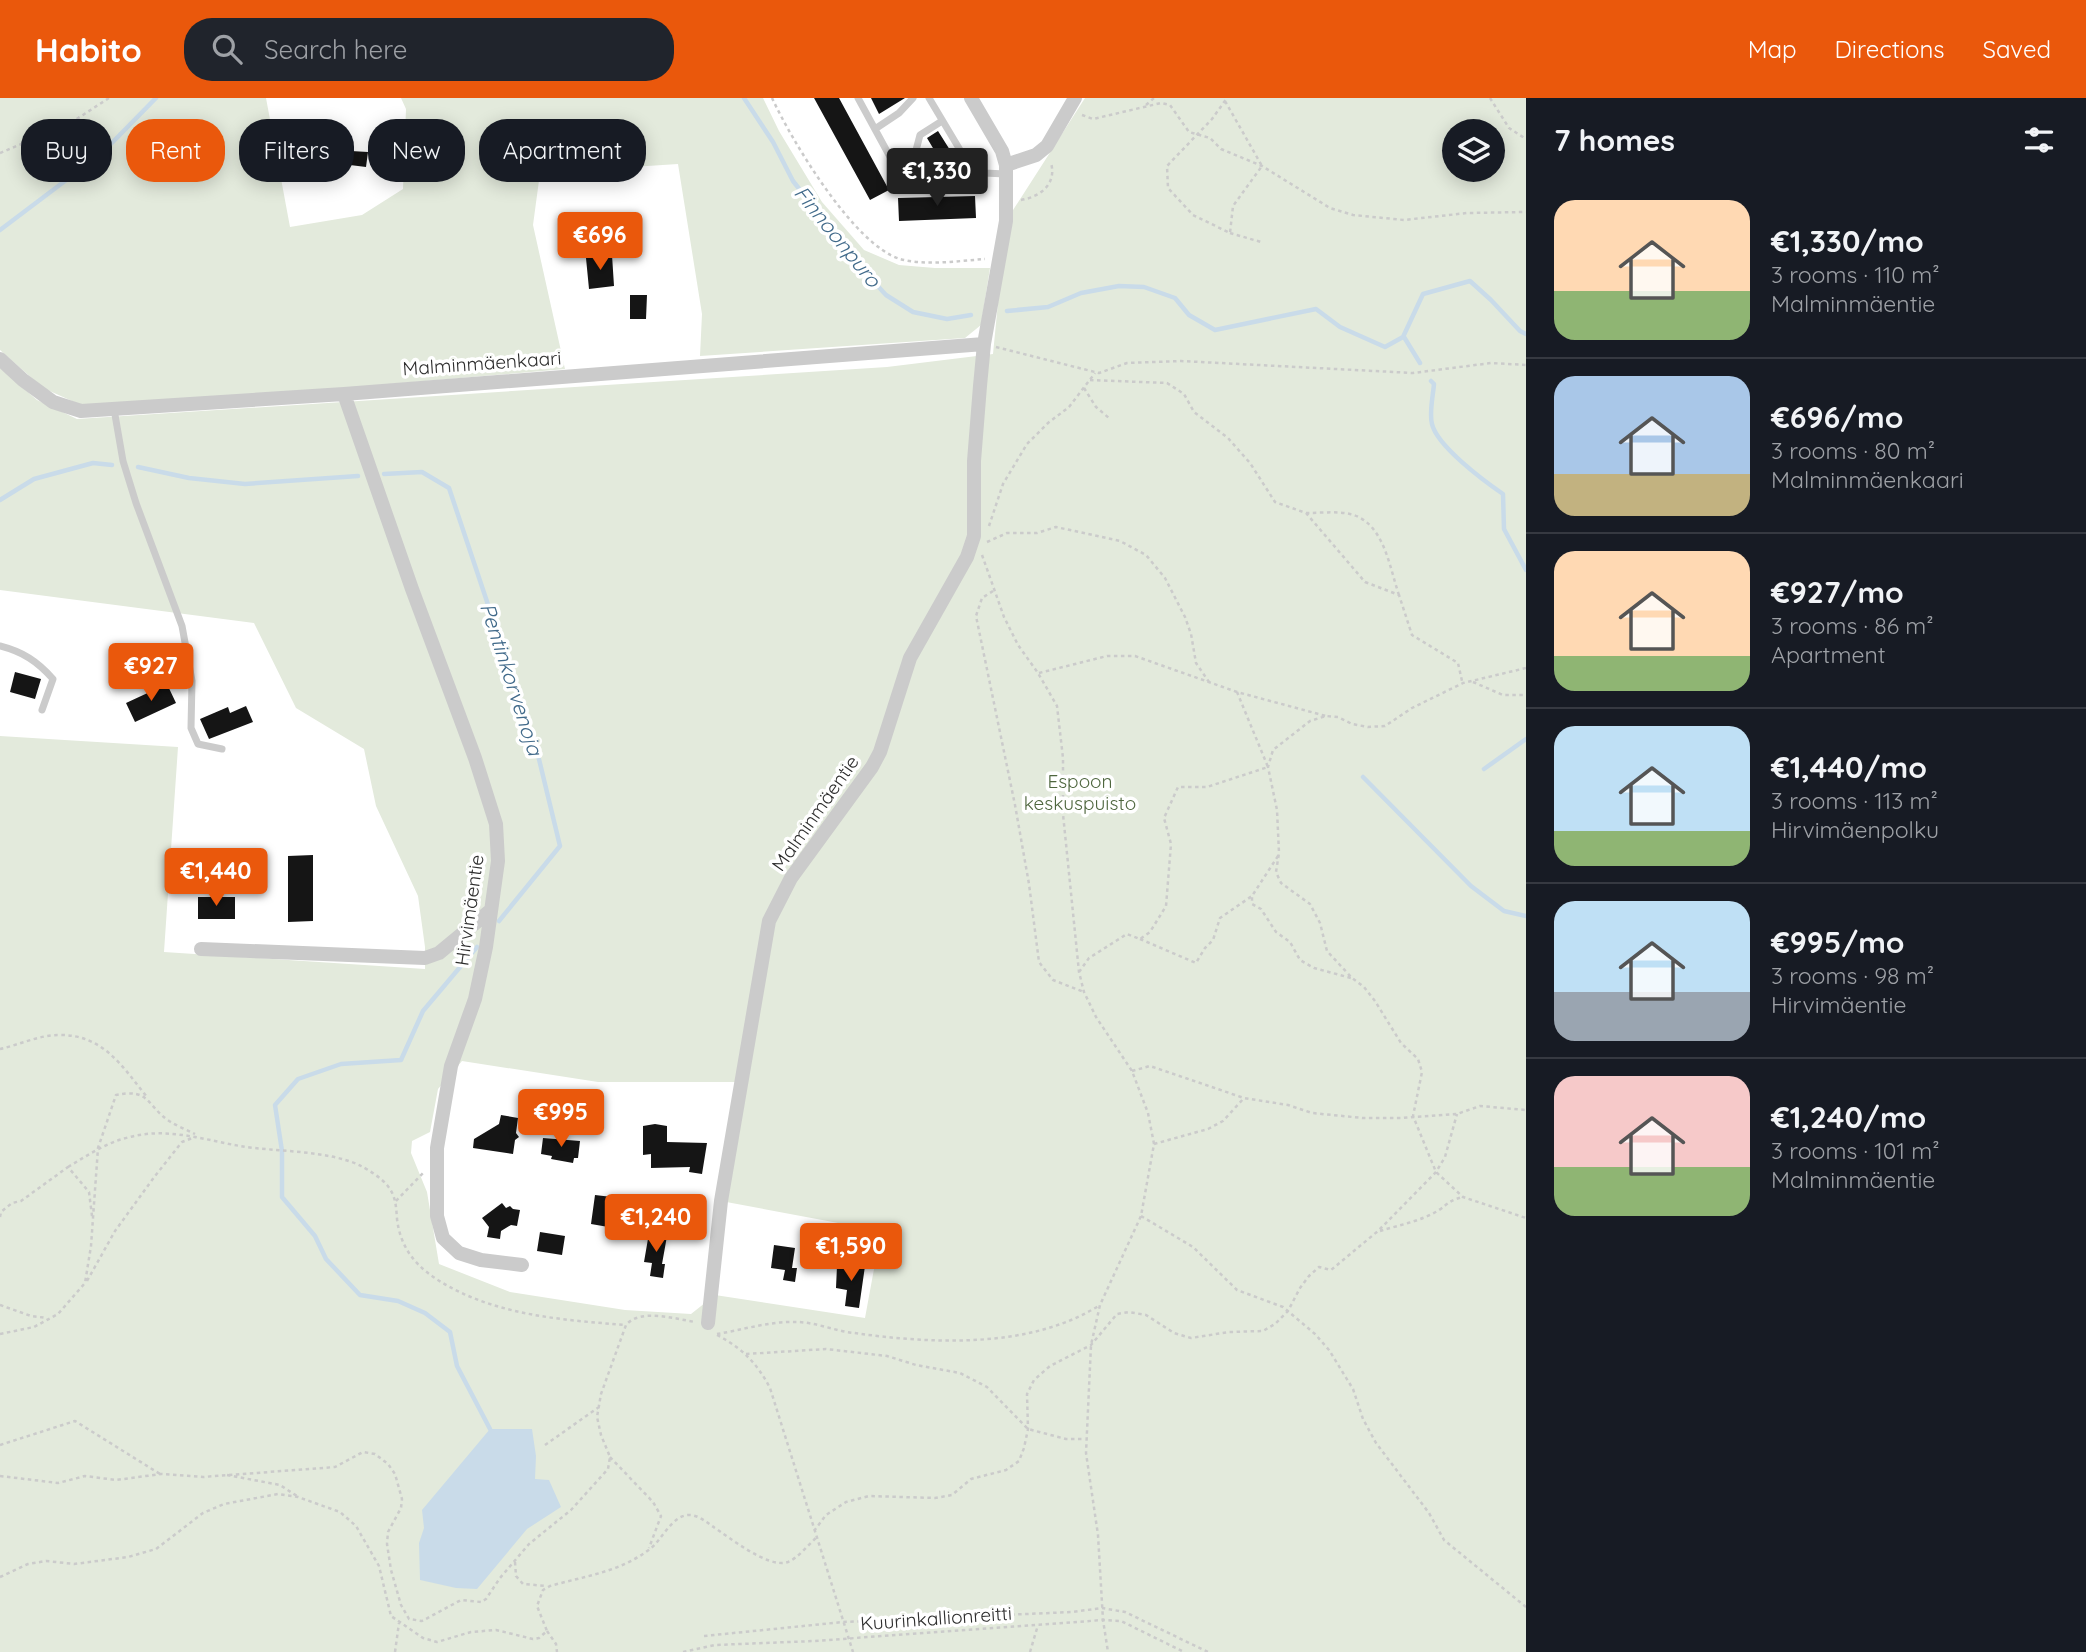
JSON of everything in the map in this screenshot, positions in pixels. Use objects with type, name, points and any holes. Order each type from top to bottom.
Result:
[{"type":"street","name":"Malminmäentie","points":[[712,1329],[721,1201],[769,921],[791,878],[872,767],[880,752],[910,659],[967,557],[980,539],[974,461],[984,344],[1006,221],[1006,170],[1002,151],[971,98]]},
{"type":"street","points":[[1006,170],[1036,155],[1047,146],[1073,102]]},
{"type":"street","name":"Malminmäenkaari","points":[[0,359],[53,402],[80,411],[344,394],[984,344]]},
{"type":"street","name":"Hirvimäentie","points":[[344,394],[475,758],[496,824],[498,862],[486,947],[475,999],[451,1066],[437,1158],[438,1216],[443,1238],[460,1253],[481,1260],[522,1265]]},
{"type":"street","points":[[201,949],[425,958],[439,953],[491,910]]},
{"type":"lane","points":[[858,98],[895,166],[904,176],[960,175],[974,167]]},
{"type":"lane","points":[[875,129],[899,113],[913,98]]},
{"type":"lane","points":[[929,98],[969,165],[984,173],[1006,170]]},
{"type":"lane","points":[[909,177],[920,135],[942,121]]},
{"type":"lane","points":[[114,409],[123,461],[136,503],[182,626],[192,681],[191,728],[198,744],[222,749]]},
{"type":"lane","points":[[0,646],[36,660],[53,679],[43,710]]},
{"type":"path","points":[[0,153],[69,124],[108,98]]},
{"type":"path","points":[[772,98],[818,177],[871,242],[889,255],[920,262],[1000,259]]},
{"type":"path","points":[[1143,107],[1154,98]]},
{"type":"path","points":[[1489,98],[1509,128],[1526,139]]},
{"type":"path","points":[[1261,242],[1230,233],[1193,215],[1168,188],[1167,166],[1212,119],[1226,100],[1262,166]]},
{"type":"path","points":[[1073,102],[1093,119],[1161,103],[1170,105],[1189,132],[1210,138],[1221,149],[1262,166],[1330,208],[1353,215],[1404,220],[1526,212]]},
{"type":"path","points":[[1006,203],[1035,198],[1050,185],[1053,170],[1047,146]]},
{"type":"path","points":[[1230,233],[1233,206],[1262,166]]},
{"type":"path","points":[[984,344],[1096,372],[1127,363],[1181,361],[1413,373],[1490,363],[1526,365]]},
{"type":"path","points":[[1096,372],[1069,407],[1027,444],[1003,484],[980,539],[993,591],[1018,645],[1057,706],[1063,758],[1063,814],[1079,972],[1084,992],[1096,1017],[1132,1070],[1148,1113],[1154,1144],[1141,1216],[1100,1306],[1091,1345],[1086,1453],[1098,1535],[1103,1620],[1108,1652]]},
{"type":"path","points":[[1090,380],[1167,383],[1184,394],[1194,412],[1228,439],[1250,463],[1275,502],[1306,513],[1349,514],[1366,520],[1379,535],[1412,635],[1458,663],[1463,682]]},
{"type":"path","points":[[1084,388],[1096,407],[1109,418]]},
{"type":"path","points":[[1306,513],[1365,582],[1399,595]]},
{"type":"path","points":[[980,539],[1007,533],[1037,533],[1056,527],[1120,541],[1146,555],[1165,578],[1185,617],[1196,663],[1209,682]]},
{"type":"path","points":[[980,539],[986,564]]},
{"type":"path","points":[[993,591],[982,598],[976,616],[1015,805],[1039,962],[1053,980],[1084,992]]},
{"type":"path","points":[[1038,673],[1107,656],[1135,656],[1237,692],[1368,727],[1385,726],[1412,708],[1463,682],[1473,682],[1497,673],[1526,668]]},
{"type":"path","points":[[1473,682],[1503,695],[1526,695]]},
{"type":"path","points":[[1237,692],[1268,767],[1277,810],[1279,853],[1276,872],[1281,883],[1310,904],[1320,923],[1327,951],[1364,987],[1401,1043],[1419,1059],[1422,1072],[1413,1116],[1436,1172],[1463,1197],[1526,1218]]},
{"type":"path","points":[[1268,767],[1273,750],[1310,721],[1325,716]]},
{"type":"path","points":[[1140,939],[1150,932],[1166,906],[1171,844],[1164,818],[1178,787],[1207,787],[1268,767]]},
{"type":"path","points":[[1079,972],[1089,958],[1127,934],[1196,963],[1213,940],[1220,918],[1252,896],[1279,853]]},
{"type":"path","points":[[1252,896],[1252,904],[1261,909],[1276,932],[1290,942],[1300,960],[1314,968],[1352,978]]},
{"type":"path","points":[[0,1049],[57,1035],[87,1039],[106,1049],[167,1120],[198,1136]]},
{"type":"path","points":[[1132,1070],[1150,1066],[1244,1098],[1288,1105],[1312,1113],[1363,1118],[1457,1114],[1479,1107],[1526,1110]]},
{"type":"path","points":[[85,1283],[93,1223],[98,1148],[116,1095],[131,1092],[147,1097]]},
{"type":"path","points":[[1154,1144],[1209,1129],[1223,1121],[1244,1098]]},
{"type":"path","points":[[814,1531],[826,1515],[846,1502],[869,1496],[934,1498],[952,1495],[971,1479],[1006,1470],[1019,1461],[1028,1429],[1027,1394],[1034,1380],[1050,1366],[1091,1345],[1117,1314],[1129,1312],[1146,1315],[1174,1333],[1191,1338],[1229,1332],[1263,1331],[1275,1324],[1288,1311],[1308,1276],[1320,1267],[1331,1270],[1378,1231],[1436,1172],[1445,1157],[1457,1114]]},
{"type":"path","points":[[0,1217],[1,1212],[98,1148],[131,1136],[198,1136],[240,1146],[325,1157],[360,1166],[386,1183],[396,1201],[405,1248],[415,1262],[450,1287],[501,1307],[548,1319],[626,1325]]},
{"type":"path","points":[[0,1334],[34,1326],[58,1314],[96,1268],[114,1231],[155,1176],[182,1142],[198,1136]]},
{"type":"path","points":[[396,1201],[437,1158]]},
{"type":"path","points":[[68,1167],[89,1192],[93,1223]]},
{"type":"path","points":[[1378,1231],[1439,1210],[1449,1200],[1463,1197]]},
{"type":"path","points":[[1141,1216],[1193,1247],[1237,1290],[1288,1311],[1329,1350],[1353,1389],[1363,1419],[1376,1443],[1429,1513],[1444,1540],[1526,1607]]},
{"type":"path","points":[[0,1305],[48,1318]]},
{"type":"path","points":[[648,1551],[661,1516],[653,1502],[610,1457],[597,1417],[601,1394],[626,1325],[631,1319],[648,1316],[712,1329],[798,1322],[834,1331],[868,1335],[924,1340],[982,1340],[1052,1329],[1100,1306]]},
{"type":"path","points":[[712,1329],[759,1367],[770,1388],[853,1652]]},
{"type":"path","points":[[746,1354],[826,1349],[887,1356],[916,1366],[960,1373],[987,1387],[1028,1429],[1066,1439],[1087,1439]]},
{"type":"path","points":[[545,1445],[599,1407]]},
{"type":"path","points":[[0,1445],[75,1421],[160,1474]]},
{"type":"path","points":[[0,1476],[58,1483],[85,1476],[116,1480],[160,1474],[203,1477],[335,1467],[363,1452],[375,1454],[388,1464],[395,1474],[402,1499],[401,1508],[388,1532],[387,1544],[401,1605],[409,1619]]},
{"type":"path","points":[[399,1623],[409,1619],[422,1621],[461,1600],[475,1602],[486,1599],[529,1544],[571,1510],[608,1469],[610,1457]]},
{"type":"path","points":[[224,1474],[280,1485],[298,1497]]},
{"type":"path","points":[[0,1577],[28,1564],[46,1561],[74,1564],[128,1557],[156,1549],[203,1513],[224,1504],[278,1494],[298,1497],[340,1512],[356,1526],[379,1566],[391,1616],[423,1638],[437,1642],[471,1632],[496,1630],[533,1639],[539,1638],[547,1631]]},
{"type":"path","points":[[557,1652],[556,1644],[547,1631],[537,1606],[543,1590],[620,1568],[659,1542],[676,1520],[691,1514],[697,1516],[743,1547],[776,1563],[794,1559],[816,1538]]},
{"type":"path","points":[[515,1560],[516,1576],[523,1584],[550,1586]]},
{"type":"path","points":[[704,1636],[843,1622],[1072,1612],[1102,1608],[1125,1612],[1208,1652]]},
{"type":"path","name":"Kuurinkallionreitti","points":[[683,1652],[715,1645],[1103,1620],[1121,1621],[1184,1652]]},
{"type":"path","points":[[395,1652],[399,1623]]},
{"type":"path","points":[[1030,1652],[1038,1624]]},
{"type":"green space","points":[[0,98],[266,98],[270,119],[239,119],[239,182],[282,182],[290,227],[362,215],[403,189],[403,182],[465,182],[465,119],[406,119],[406,109],[401,98],[763,98],[779,131],[822,202],[864,250],[899,265],[990,268],[981,325],[965,338],[700,356],[702,314],[678,164],[646,166],[646,119],[479,119],[479,182],[539,182],[533,225],[565,369],[344,388],[81,405],[43,388],[0,350]]},
{"type":"green space","name":"Espoon keskuspuisto","points":[[1085,98],[1526,98],[1526,1652],[0,1652],[0,736],[178,747],[164,952],[425,969],[425,947],[418,896],[376,806],[364,749],[296,708],[254,623],[0,590],[0,368],[37,400],[77,419],[887,367],[993,354],[1006,221]],"holes":[[[462,1061],[598,1082],[741,1082],[721,1201],[881,1231],[865,1318],[715,1295],[691,1314],[625,1310],[510,1292],[439,1264],[427,1192],[411,1153],[412,1141],[430,1132],[438,1089]]]},
{"type":"water","points":[[490,1429],[532,1429],[536,1456],[535,1479],[549,1480],[561,1507],[527,1529],[477,1589],[456,1588],[420,1580],[419,1543],[424,1528],[422,1510]]},
{"type":"building","points":[[814,98],[839,98],[889,190],[870,200]]},
{"type":"building","points":[[871,98],[905,98],[879,114]]},
{"type":"building","points":[[938,131],[955,158],[943,165],[927,138]]},
{"type":"building","points":[[354,151],[368,152],[366,167],[354,166]]},
{"type":"building","points":[[975,196],[976,218],[899,221],[898,198]]},
{"type":"building","points":[[612,255],[614,286],[589,289],[586,258]]},
{"type":"building","points":[[630,295],[647,295],[646,319],[630,319]]},
{"type":"building","points":[[15,672],[41,679],[35,699],[10,692]]},
{"type":"building","points":[[167,684],[176,703],[135,722],[126,703]]},
{"type":"building","points":[[246,706],[253,722],[209,739],[200,719],[228,707],[230,713]]},
{"type":"building","points":[[313,855],[313,921],[288,922],[288,856]]},
{"type":"building","points":[[198,897],[235,897],[235,919],[198,919]]},
{"type":"building","points":[[501,1115],[518,1118],[516,1133],[519,1137],[515,1140],[513,1154],[473,1148],[474,1139],[499,1124]]},
{"type":"building","points":[[643,1126],[667,1126],[667,1142],[707,1143],[702,1174],[689,1172],[690,1167],[651,1168],[651,1154],[643,1155]]},
{"type":"building","points":[[543,1138],[580,1141],[578,1158],[574,1158],[573,1163],[551,1159],[552,1156],[541,1154]]},
{"type":"building","points":[[595,1195],[612,1197],[610,1209],[622,1211],[620,1229],[591,1224]]},
{"type":"building","points":[[502,1203],[506,1208],[510,1206],[520,1210],[517,1226],[511,1225],[501,1231],[500,1239],[487,1237],[489,1227],[482,1218]]},
{"type":"building","points":[[540,1232],[565,1236],[562,1255],[537,1251]]},
{"type":"building","points":[[649,1233],[667,1236],[662,1264],[665,1264],[663,1278],[650,1276],[652,1263],[644,1262]]},
{"type":"building","points":[[774,1245],[795,1248],[792,1268],[797,1268],[795,1282],[783,1280],[785,1270],[771,1268]]},
{"type":"building","points":[[851,1264],[865,1266],[859,1308],[845,1306],[847,1290],[836,1288],[837,1266],[850,1268]]},
{"type":"waterway","name":"Finnoonpuro","points":[[0,230],[102,153],[156,98]]},
{"type":"waterway","name":"Finnoonpuro","points":[[744,98],[773,142],[793,181],[886,295],[913,312],[947,319],[971,315]]},
{"type":"waterway","name":"Finnoonpuro","points":[[1007,311],[1048,307],[1081,293],[1119,286],[1144,287],[1175,298],[1189,315],[1215,330],[1316,309],[1340,327],[1385,347],[1403,337],[1423,294],[1470,281],[1526,334]]},
{"type":"waterway","points":[[1404,337],[1420,363]]},
{"type":"waterway","points":[[1431,381],[1434,384],[1431,420],[1436,433],[1462,462],[1503,494],[1504,529],[1526,570]]},
{"type":"waterway","name":"Pentinkorvenoja","points":[[0,500],[34,479],[93,463],[112,465]]},
{"type":"waterway","name":"Pentinkorvenoja","points":[[138,467],[189,478],[245,484],[358,476]]},
{"type":"waterway","name":"Pentinkorvenoja","points":[[384,474],[422,472],[449,488],[537,751],[560,846],[499,921]]},
{"type":"waterway","points":[[1484,769],[1526,739]]},
{"type":"waterway","points":[[1363,777],[1471,886],[1504,911],[1526,916]]},
{"type":"waterway","name":"Pentinkorvenoja","points":[[477,947],[423,1011],[401,1060],[341,1064],[298,1079],[275,1105],[282,1151],[282,1197],[315,1236],[326,1259],[360,1295],[398,1301],[425,1313],[450,1332],[457,1366],[490,1429]]}]
